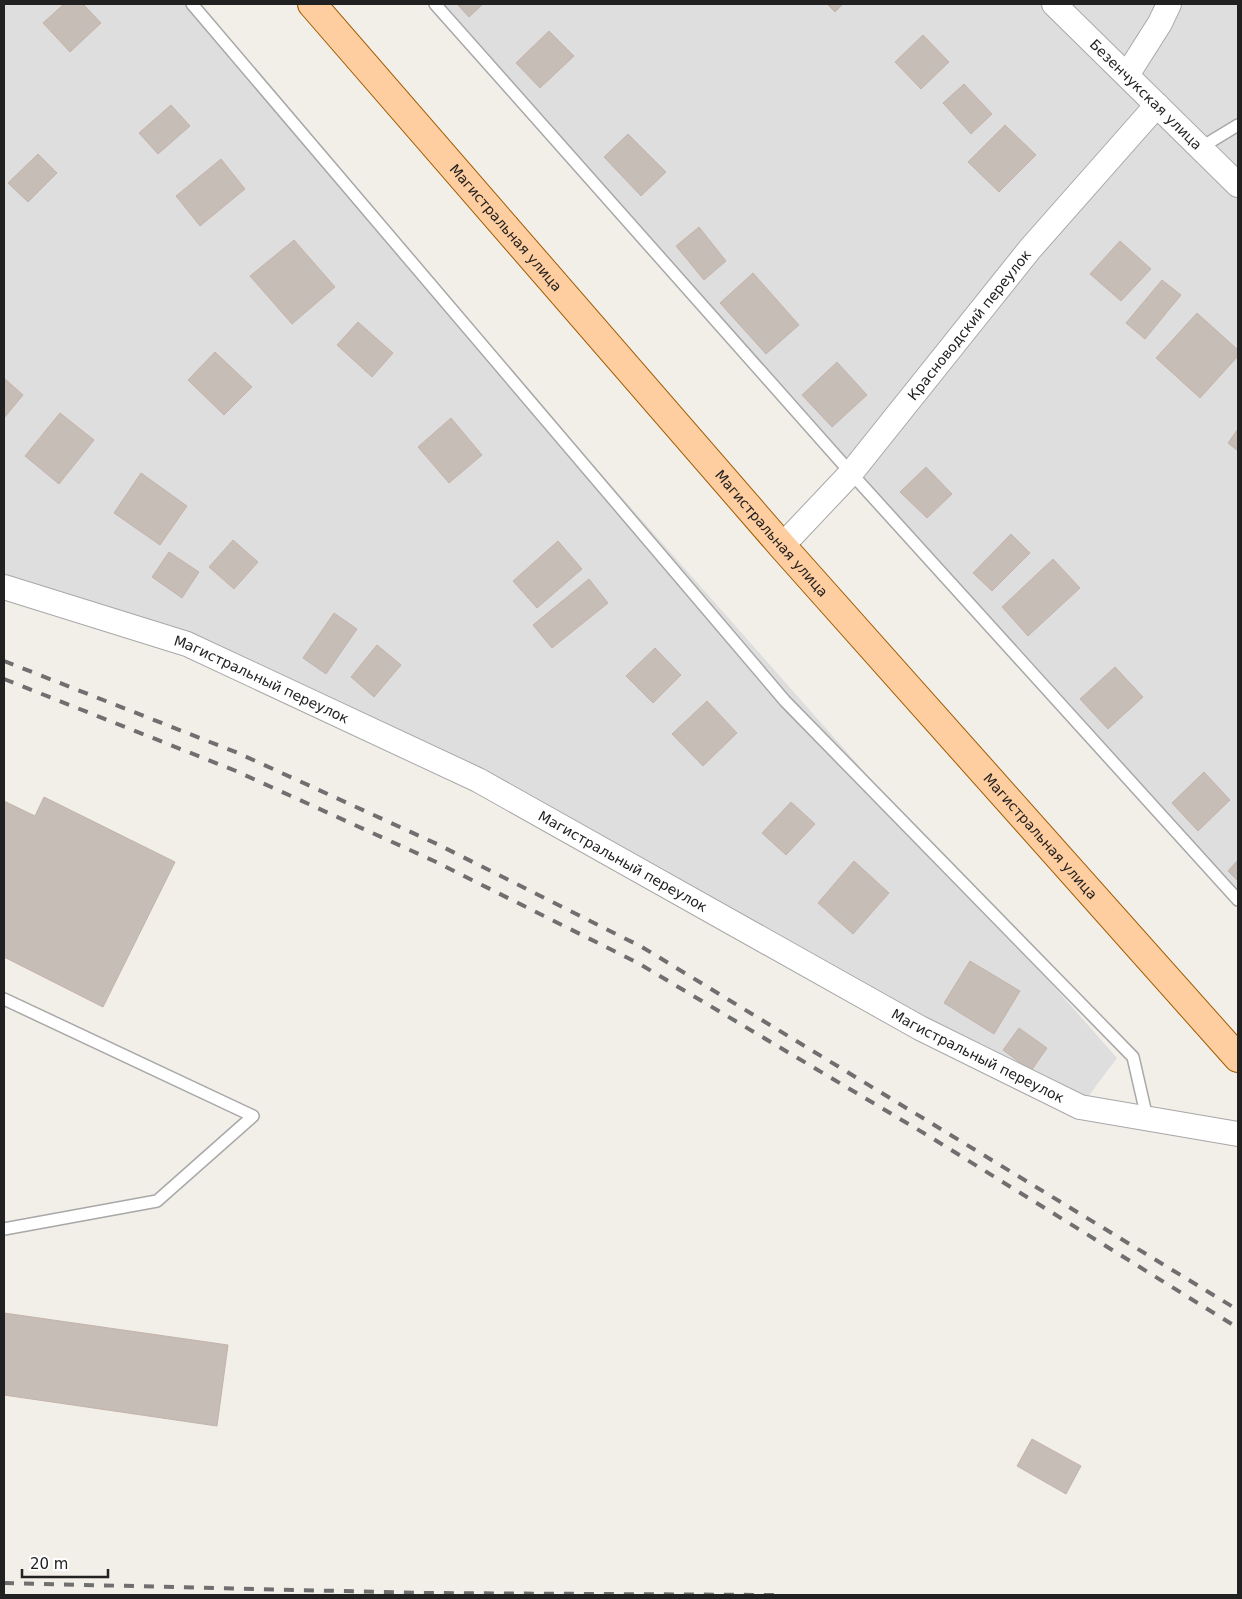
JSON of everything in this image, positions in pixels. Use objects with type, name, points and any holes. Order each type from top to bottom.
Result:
[{"type":"main road","name":"Магистральная улица","points":[[312,4],[782,546],[1238,1058]]},
{"type":"street","name":"Безенчукская улица","points":[[1054,4],[1238,185]]},
{"type":"street","points":[[1127,74],[1160,23],[1169,4]]},
{"type":"street","name":"Красноводский переулок","points":[[782,546],[851,473],[1030,249],[1157,105]]},
{"type":"street","name":"Магистральный переулок","points":[[4,587],[196,648],[478,780],[920,1028],[1080,1107],[1238,1134]]},
{"type":"lane","points":[[192,4],[785,701],[1133,1057],[1147,1118]]},
{"type":"lane","points":[[435,4],[851,473],[1238,900]]},
{"type":"lane","points":[[1200,148],[1238,125]]},
{"type":"lane","points":[[4,999],[253,1116],[157,1201],[4,1230]]},
{"type":"shaded area","points":[[4,4],[186,4],[1117,1058],[1081,1106],[465,762],[4,587]]},
{"type":"shaded area","points":[[433,4],[1238,4],[1238,896]]},
{"type":"building","points":[[64,4],[83,4],[101,23],[70,52],[43,23]]},
{"type":"building","points":[[457,4],[483,4],[469,17]]},
{"type":"building","points":[[827,4],[843,4],[835,12]]},
{"type":"building","points":[[549,31],[574,56],[540,88],[516,63]]},
{"type":"building","points":[[923,35],[949,62],[921,89],[895,62]]},
{"type":"building","points":[[964,84],[992,114],[971,134],[943,103]]},
{"type":"building","points":[[171,105],[190,126],[158,154],[139,133]]},
{"type":"building","points":[[1005,125],[1036,155],[999,192],[968,162]]},
{"type":"building","points":[[628,134],[666,172],[641,196],[604,157]]},
{"type":"building","points":[[38,154],[57,173],[28,202],[8,183]]},
{"type":"building","points":[[221,159],[245,189],[200,226],[176,196]]},
{"type":"building","points":[[699,227],[726,261],[704,280],[676,246]]},
{"type":"building","points":[[294,240],[335,287],[292,324],[250,276]]},
{"type":"building","points":[[1120,241],[1151,269],[1121,301],[1090,274]]},
{"type":"building","points":[[753,273],[799,325],[766,354],[720,303]]},
{"type":"building","points":[[1162,280],[1181,295],[1145,339],[1126,323]]},
{"type":"building","points":[[1197,313],[1238,350],[1238,356],[1200,398],[1156,358]]},
{"type":"building","points":[[358,322],[393,353],[372,377],[337,345]]},
{"type":"building","points":[[215,352],[252,387],[224,415],[188,380]]},
{"type":"building","points":[[837,362],[867,395],[832,427],[802,395]]},
{"type":"building","points":[[4,378],[23,395],[4,418]]},
{"type":"building","points":[[60,413],[94,440],[59,484],[25,456]]},
{"type":"building","points":[[451,418],[482,455],[449,483],[418,447]]},
{"type":"building","points":[[1238,429],[1238,451],[1228,443]]},
{"type":"building","points":[[926,467],[952,494],[927,518],[900,492]]},
{"type":"building","points":[[141,473],[187,506],[160,545],[114,513]]},
{"type":"building","points":[[1011,534],[1030,553],[992,591],[973,573]]},
{"type":"building","points":[[233,540],[258,562],[234,589],[209,567]]},
{"type":"building","points":[[558,541],[582,569],[537,608],[513,581]]},
{"type":"building","points":[[169,552],[199,572],[182,598],[152,577]]},
{"type":"building","points":[[1053,559],[1080,588],[1028,636],[1002,607]]},
{"type":"building","points":[[589,579],[608,603],[552,648],[533,625]]},
{"type":"building","points":[[334,613],[357,629],[326,674],[303,658]]},
{"type":"building","points":[[377,645],[401,665],[374,697],[351,677]]},
{"type":"building","points":[[655,648],[681,675],[653,703],[626,676]]},
{"type":"building","points":[[1115,667],[1143,697],[1108,729],[1080,699]]},
{"type":"building","points":[[707,701],[737,733],[703,766],[672,734]]},
{"type":"building","points":[[1204,772],[1230,800],[1198,831],[1172,803]]},
{"type":"building","points":[[44,797],[175,862],[103,1007],[4,957],[4,801],[35,816]]},
{"type":"building","points":[[791,802],[815,824],[786,855],[762,833]]},
{"type":"building","points":[[1238,860],[1238,881],[1228,871]]},
{"type":"building","points":[[854,861],[889,893],[853,934],[818,903]]},
{"type":"building","points":[[970,961],[1020,991],[994,1034],[944,1003]]},
{"type":"building","points":[[1019,1028],[1047,1048],[1031,1071],[1003,1050]]},
{"type":"building","points":[[4,1313],[228,1345],[217,1426],[4,1395]]},
{"type":"building","points":[[1032,1439],[1081,1466],[1066,1494],[1017,1466]]},
{"type":"railway","points":[[4,661],[238,753],[437,844],[642,947],[1238,1310]]},
{"type":"railway","points":[[4,679],[236,771],[434,861],[638,963],[927,1135],[1238,1328]]},
{"type":"railway","points":[[4,1583],[423,1593],[775,1595]]}]
